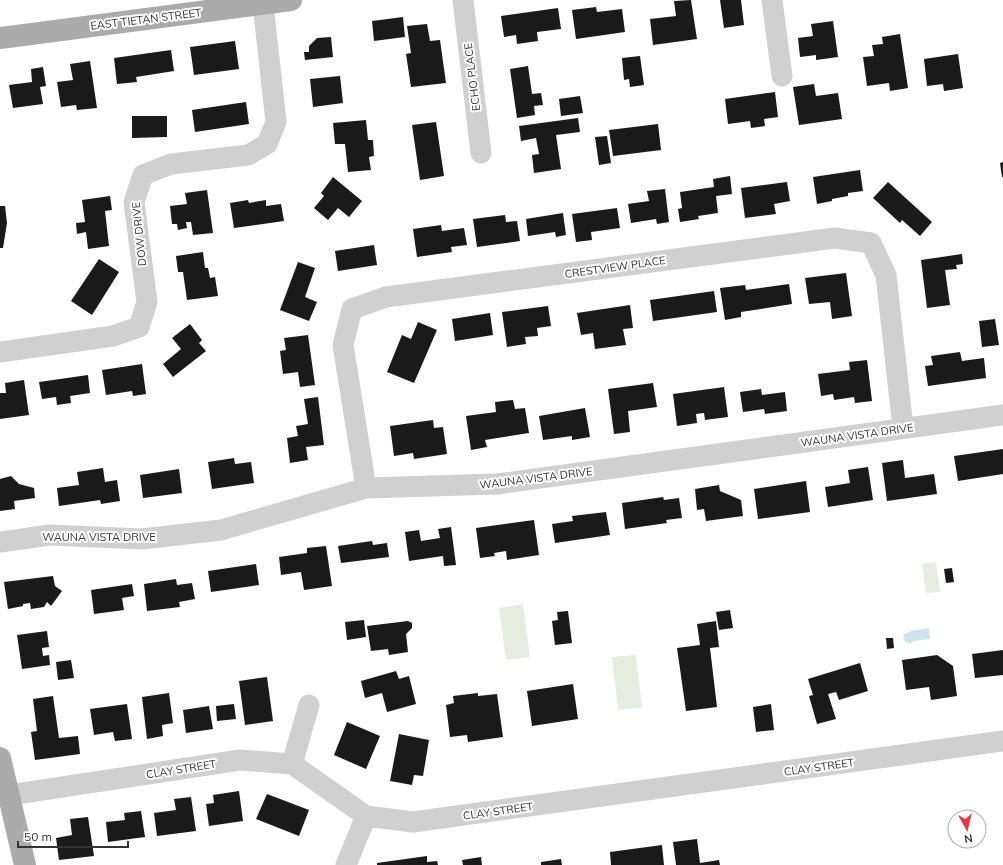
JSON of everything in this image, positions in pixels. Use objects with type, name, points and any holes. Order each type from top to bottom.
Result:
[{"type":"main road","name":"EAST TIETAN STREET","points":[[0,38],[291,0]]},
{"type":"main road","points":[[0,758],[25,865]]},
{"type":"street","name":"ECHO PLACE","points":[[463,0],[480,153]]},
{"type":"street","points":[[772,0],[782,76]]},
{"type":"street","name":"DOW DRIVE","points":[[0,352],[113,336],[139,327],[147,302],[134,202],[143,175],[171,164],[248,155],[267,144],[276,122],[263,4]]},
{"type":"street","name":"CRESTVIEW PLACE","points":[[366,488],[343,345],[352,309],[386,297],[835,238],[871,243],[886,275],[904,428]]},
{"type":"street","name":"WAUNA VISTA DRIVE","points":[[0,542],[50,535],[142,539],[221,530],[366,488],[497,484],[1003,415]]},
{"type":"street","points":[[292,764],[309,705]]},
{"type":"street","name":"CLAY STREET","points":[[9,795],[240,760],[292,764],[366,816],[413,822],[1003,741]]},
{"type":"street","points":[[346,865],[366,816]]},
{"type":"shaded area","points":[[936,562],[940,592],[926,593],[922,564]]},
{"type":"shaded area","points":[[523,604],[530,657],[506,660],[499,608]]},
{"type":"shaded area","points":[[636,655],[642,707],[618,710],[612,657]]},
{"type":"water","points":[[929,628],[930,639],[914,641],[910,644],[908,642],[906,643],[903,639],[905,637],[903,635],[911,631]]},
{"type":"building","points":[[691,0],[697,39],[653,45],[650,19],[676,16],[674,1]]},
{"type":"building","points":[[720,0],[741,0],[744,25],[724,28]]},
{"type":"building","points":[[596,7],[597,12],[622,9],[625,32],[576,39],[572,10]]},
{"type":"building","points":[[558,8],[561,29],[537,32],[538,41],[517,44],[516,35],[504,37],[501,16]]},
{"type":"building","points":[[403,17],[405,37],[374,41],[372,21]]},
{"type":"building","points":[[833,21],[838,57],[816,60],[816,55],[800,57],[798,38],[813,36],[811,24]]},
{"type":"building","points":[[427,24],[430,41],[440,40],[446,83],[411,87],[406,54],[411,53],[407,26]]},
{"type":"building","points":[[900,34],[908,88],[890,91],[889,83],[867,86],[863,57],[874,56],[872,45],[883,44],[882,37]]},
{"type":"building","points":[[331,37],[333,57],[305,60],[304,52],[309,52],[309,46],[317,38]]},
{"type":"building","points":[[235,41],[239,69],[194,75],[190,47]]},
{"type":"building","points":[[171,50],[174,71],[136,77],[137,82],[117,84],[114,58]]},
{"type":"building","points":[[958,54],[963,88],[944,91],[943,84],[927,86],[924,59]]},
{"type":"building","points":[[640,56],[644,85],[630,87],[629,79],[624,80],[622,58]]},
{"type":"building","points":[[90,61],[97,108],[77,110],[76,105],[61,107],[57,82],[73,80],[70,64]]},
{"type":"building","points":[[528,66],[532,94],[541,93],[543,105],[534,106],[535,115],[517,118],[510,69]]},
{"type":"building","points":[[43,67],[46,86],[40,87],[43,104],[13,108],[9,85],[32,82],[31,69]]},
{"type":"building","points":[[340,76],[343,103],[313,107],[310,79]]},
{"type":"building","points":[[814,84],[816,96],[838,93],[842,119],[799,125],[793,87]]},
{"type":"building","points":[[775,92],[778,117],[764,119],[765,126],[751,128],[750,121],[728,124],[725,99]]},
{"type":"building","points":[[580,96],[583,113],[561,116],[559,99]]},
{"type":"building","points":[[246,102],[249,124],[195,132],[192,110]]},
{"type":"building","points":[[132,116],[167,116],[167,137],[132,138]]},
{"type":"building","points":[[578,118],[580,132],[556,135],[561,169],[534,173],[532,155],[539,154],[536,138],[521,141],[519,126]]},
{"type":"building","points":[[366,120],[368,140],[373,140],[374,156],[369,157],[371,170],[348,172],[345,144],[335,144],[333,123]]},
{"type":"building","points":[[436,122],[444,176],[420,180],[412,125]]},
{"type":"building","points":[[658,124],[661,150],[613,156],[609,130]]},
{"type":"building","points":[[607,136],[611,163],[599,165],[595,137]]},
{"type":"building","points":[[1003,162],[1003,177],[1002,177],[1000,163]]},
{"type":"building","points":[[860,170],[863,191],[848,193],[848,196],[817,204],[813,177]]},
{"type":"building","points":[[730,176],[732,194],[716,196],[718,213],[698,216],[699,219],[680,222],[678,209],[682,208],[680,192],[714,187],[713,179]]},
{"type":"building","points":[[333,177],[362,201],[349,217],[338,208],[328,220],[314,208],[324,196],[321,193]]},
{"type":"building","points":[[787,182],[790,201],[774,204],[776,214],[745,218],[741,188]]},
{"type":"building","points":[[888,182],[932,222],[920,236],[902,220],[900,223],[873,198]]},
{"type":"building","points":[[665,189],[669,222],[657,224],[656,219],[631,223],[628,204],[649,201],[647,191]]},
{"type":"building","points":[[207,190],[213,233],[193,235],[191,222],[186,222],[187,228],[178,230],[177,224],[172,224],[170,206],[187,204],[185,193]]},
{"type":"building","points":[[110,196],[112,210],[105,211],[109,246],[88,249],[86,232],[77,234],[76,223],[85,222],[82,200]]},
{"type":"building","points":[[248,200],[249,203],[266,200],[266,206],[281,204],[284,221],[234,228],[230,203]]},
{"type":"building","points":[[0,206],[5,206],[7,223],[3,248],[0,248]]},
{"type":"building","points":[[617,208],[620,228],[591,232],[592,240],[576,242],[572,214]]},
{"type":"building","points":[[563,213],[566,235],[556,237],[555,232],[528,236],[526,219]]},
{"type":"building","points":[[505,215],[506,222],[517,221],[520,241],[477,247],[473,219]]},
{"type":"building","points":[[441,225],[442,231],[464,228],[467,245],[451,247],[452,252],[417,257],[413,229]]},
{"type":"building","points":[[374,245],[377,265],[338,271],[335,251]]},
{"type":"building","points":[[203,252],[205,268],[208,268],[210,278],[215,277],[218,296],[187,300],[183,272],[178,272],[176,256]]},
{"type":"building","points":[[962,254],[963,264],[956,265],[957,269],[945,270],[950,305],[927,308],[921,260]]},
{"type":"building","points":[[99,259],[119,272],[92,315],[71,301]]},
{"type":"building","points":[[298,262],[315,268],[305,297],[317,302],[309,321],[280,310]]},
{"type":"building","points":[[846,273],[852,316],[832,319],[830,302],[809,304],[805,278]]},
{"type":"building","points":[[789,284],[792,304],[741,312],[741,317],[725,320],[720,288],[745,285],[746,290]]},
{"type":"building","points":[[714,291],[717,312],[653,321],[650,300]]},
{"type":"building","points":[[630,305],[633,328],[623,329],[626,345],[595,349],[593,333],[581,335],[577,313]]},
{"type":"building","points":[[548,306],[551,326],[537,328],[538,336],[525,337],[526,344],[507,347],[502,312]]},
{"type":"building","points":[[490,313],[493,335],[455,341],[452,319]]},
{"type":"building","points":[[995,319],[999,345],[982,347],[979,321]]},
{"type":"building","points":[[418,322],[437,330],[414,383],[387,372],[402,335],[411,339]]},
{"type":"building","points":[[190,324],[202,340],[199,343],[206,351],[173,377],[163,364],[181,349],[172,338]]},
{"type":"building","points":[[308,335],[315,385],[300,387],[298,372],[283,374],[280,351],[286,350],[284,338]]},
{"type":"building","points":[[960,352],[962,361],[984,358],[986,378],[928,386],[925,366],[933,365],[931,356]]},
{"type":"building","points":[[867,360],[872,401],[855,403],[854,397],[834,400],[833,394],[821,396],[818,374],[850,370],[849,362]]},
{"type":"building","points":[[142,364],[146,394],[133,396],[132,391],[106,395],[102,370]]},
{"type":"building","points":[[88,375],[90,393],[70,396],[71,403],[57,405],[56,397],[42,399],[39,382]]},
{"type":"building","points":[[24,380],[29,415],[0,419],[0,393],[6,393],[5,383]]},
{"type":"building","points":[[653,383],[657,407],[628,411],[630,432],[614,434],[608,389]]},
{"type":"building","points":[[724,387],[728,417],[705,420],[704,413],[696,414],[697,423],[677,426],[673,394]]},
{"type":"building","points":[[761,389],[762,395],[785,392],[787,411],[765,414],[764,409],[743,412],[740,392]]},
{"type":"building","points":[[318,397],[324,445],[306,447],[308,460],[290,463],[287,438],[298,436],[296,426],[308,424],[304,399]]},
{"type":"building","points":[[513,400],[515,409],[525,408],[529,433],[485,440],[487,447],[471,450],[466,416],[496,412],[495,402]]},
{"type":"building","points":[[585,408],[590,437],[572,440],[572,436],[543,440],[539,416]]},
{"type":"building","points":[[433,420],[434,428],[443,427],[447,454],[414,459],[413,453],[394,456],[390,426]]},
{"type":"building","points":[[1003,449],[1003,474],[958,481],[954,456]]},
{"type":"building","points":[[234,458],[235,464],[251,462],[254,483],[212,489],[208,462]]},
{"type":"building","points":[[903,460],[905,478],[934,474],[937,494],[887,501],[882,463]]},
{"type":"building","points":[[868,467],[873,500],[828,507],[825,487],[850,483],[848,470]]},
{"type":"building","points":[[103,468],[105,482],[117,480],[120,501],[101,504],[100,500],[59,506],[57,488],[79,485],[77,472]]},
{"type":"building","points":[[179,469],[182,493],[143,498],[140,475]]},
{"type":"building","points":[[11,476],[19,484],[34,488],[35,498],[14,501],[15,509],[0,511],[0,479]]},
{"type":"building","points":[[806,481],[810,512],[758,519],[754,489]]},
{"type":"building","points":[[719,485],[720,491],[741,500],[743,516],[706,521],[704,509],[697,510],[695,489]]},
{"type":"building","points":[[663,497],[664,500],[679,498],[682,518],[666,520],[667,523],[625,529],[622,503]]},
{"type":"building","points":[[606,512],[610,535],[555,543],[552,524],[573,521],[572,516]]},
{"type":"building","points":[[534,520],[539,555],[507,560],[506,551],[494,553],[495,556],[480,558],[476,528]]},
{"type":"building","points":[[451,527],[456,565],[444,566],[443,556],[409,561],[405,532],[419,530],[421,541],[440,538],[438,529]]},
{"type":"building","points":[[372,541],[373,545],[387,543],[389,557],[341,563],[338,546]]},
{"type":"building","points":[[326,546],[332,586],[304,590],[301,572],[281,575],[279,557],[307,553],[307,548]]},
{"type":"building","points":[[256,564],[259,585],[211,592],[208,571]]},
{"type":"building","points":[[952,568],[954,582],[946,583],[944,569]]},
{"type":"building","points":[[53,576],[55,586],[62,591],[51,606],[47,602],[44,607],[31,609],[30,603],[8,609],[4,582]]},
{"type":"building","points":[[176,579],[177,585],[192,583],[195,599],[179,602],[180,607],[147,611],[144,584]]},
{"type":"building","points":[[132,584],[134,596],[122,598],[124,610],[94,614],[91,590]]},
{"type":"building","points":[[730,610],[733,628],[719,630],[716,612]]},
{"type":"building","points":[[568,611],[572,643],[555,645],[552,621],[558,620],[557,612]]},
{"type":"building","points":[[364,620],[366,637],[347,640],[345,622]]},
{"type":"building","points":[[408,621],[412,623],[412,628],[406,634],[408,652],[389,655],[388,649],[371,651],[367,626]]},
{"type":"building","points":[[716,621],[719,647],[710,648],[717,707],[686,711],[677,648],[700,645],[697,624]]},
{"type":"building","points":[[47,631],[49,647],[42,648],[43,656],[49,655],[50,665],[22,669],[17,635]]},
{"type":"building","points":[[886,638],[893,638],[894,648],[887,649]]},
{"type":"building","points":[[1003,650],[1003,675],[975,678],[972,654]]},
{"type":"building","points":[[937,655],[953,666],[957,696],[931,700],[929,687],[906,690],[902,660]]},
{"type":"building","points":[[71,660],[74,678],[58,680],[56,662]]},
{"type":"building","points":[[860,663],[868,691],[839,700],[836,692],[828,694],[836,719],[817,724],[809,696],[813,695],[808,679]]},
{"type":"building","points":[[396,671],[399,679],[409,676],[416,704],[387,712],[382,693],[365,698],[361,681]]},
{"type":"building","points":[[267,677],[273,721],[245,725],[239,681]]},
{"type":"building","points":[[573,684],[578,719],[532,726],[527,691]]},
{"type":"building","points":[[169,693],[173,723],[162,725],[163,736],[147,739],[142,697]]},
{"type":"building","points":[[478,693],[478,696],[497,694],[503,737],[468,742],[467,735],[450,737],[446,705],[454,703],[453,696]]},
{"type":"building","points":[[53,696],[59,738],[78,736],[80,754],[35,760],[31,732],[37,731],[33,699]]},
{"type":"building","points":[[127,704],[132,739],[115,741],[113,732],[94,735],[90,709]]},
{"type":"building","points":[[234,704],[236,719],[217,721],[216,706]]},
{"type":"building","points":[[771,704],[774,730],[756,732],[753,707]]},
{"type":"building","points":[[209,706],[213,729],[186,733],[183,710]]},
{"type":"building","points":[[347,722],[380,736],[366,769],[334,755]]},
{"type":"building","points":[[399,734],[429,740],[423,776],[414,775],[412,785],[390,781]]},
{"type":"building","points":[[239,791],[243,821],[209,826],[206,804],[214,803],[213,795]]},
{"type":"building","points":[[267,794],[309,810],[299,836],[256,819]]},
{"type":"building","points":[[191,797],[196,831],[157,836],[154,813],[176,810],[174,799]]},
{"type":"building","points":[[141,811],[145,837],[108,842],[106,822],[125,820],[124,813]]},
{"type":"building","points":[[88,817],[94,856],[59,860],[56,838],[72,835],[70,819]]},
{"type":"building","points":[[697,839],[700,863],[719,860],[720,865],[676,865],[673,842]]},
{"type":"building","points":[[662,845],[664,865],[611,865],[610,852]]},
{"type":"building","points":[[427,856],[427,862],[437,861],[438,865],[377,865],[377,863]]},
{"type":"building","points":[[481,857],[482,865],[463,865],[462,860]]},
{"type":"building","points":[[561,859],[562,865],[541,865],[541,862]]}]
